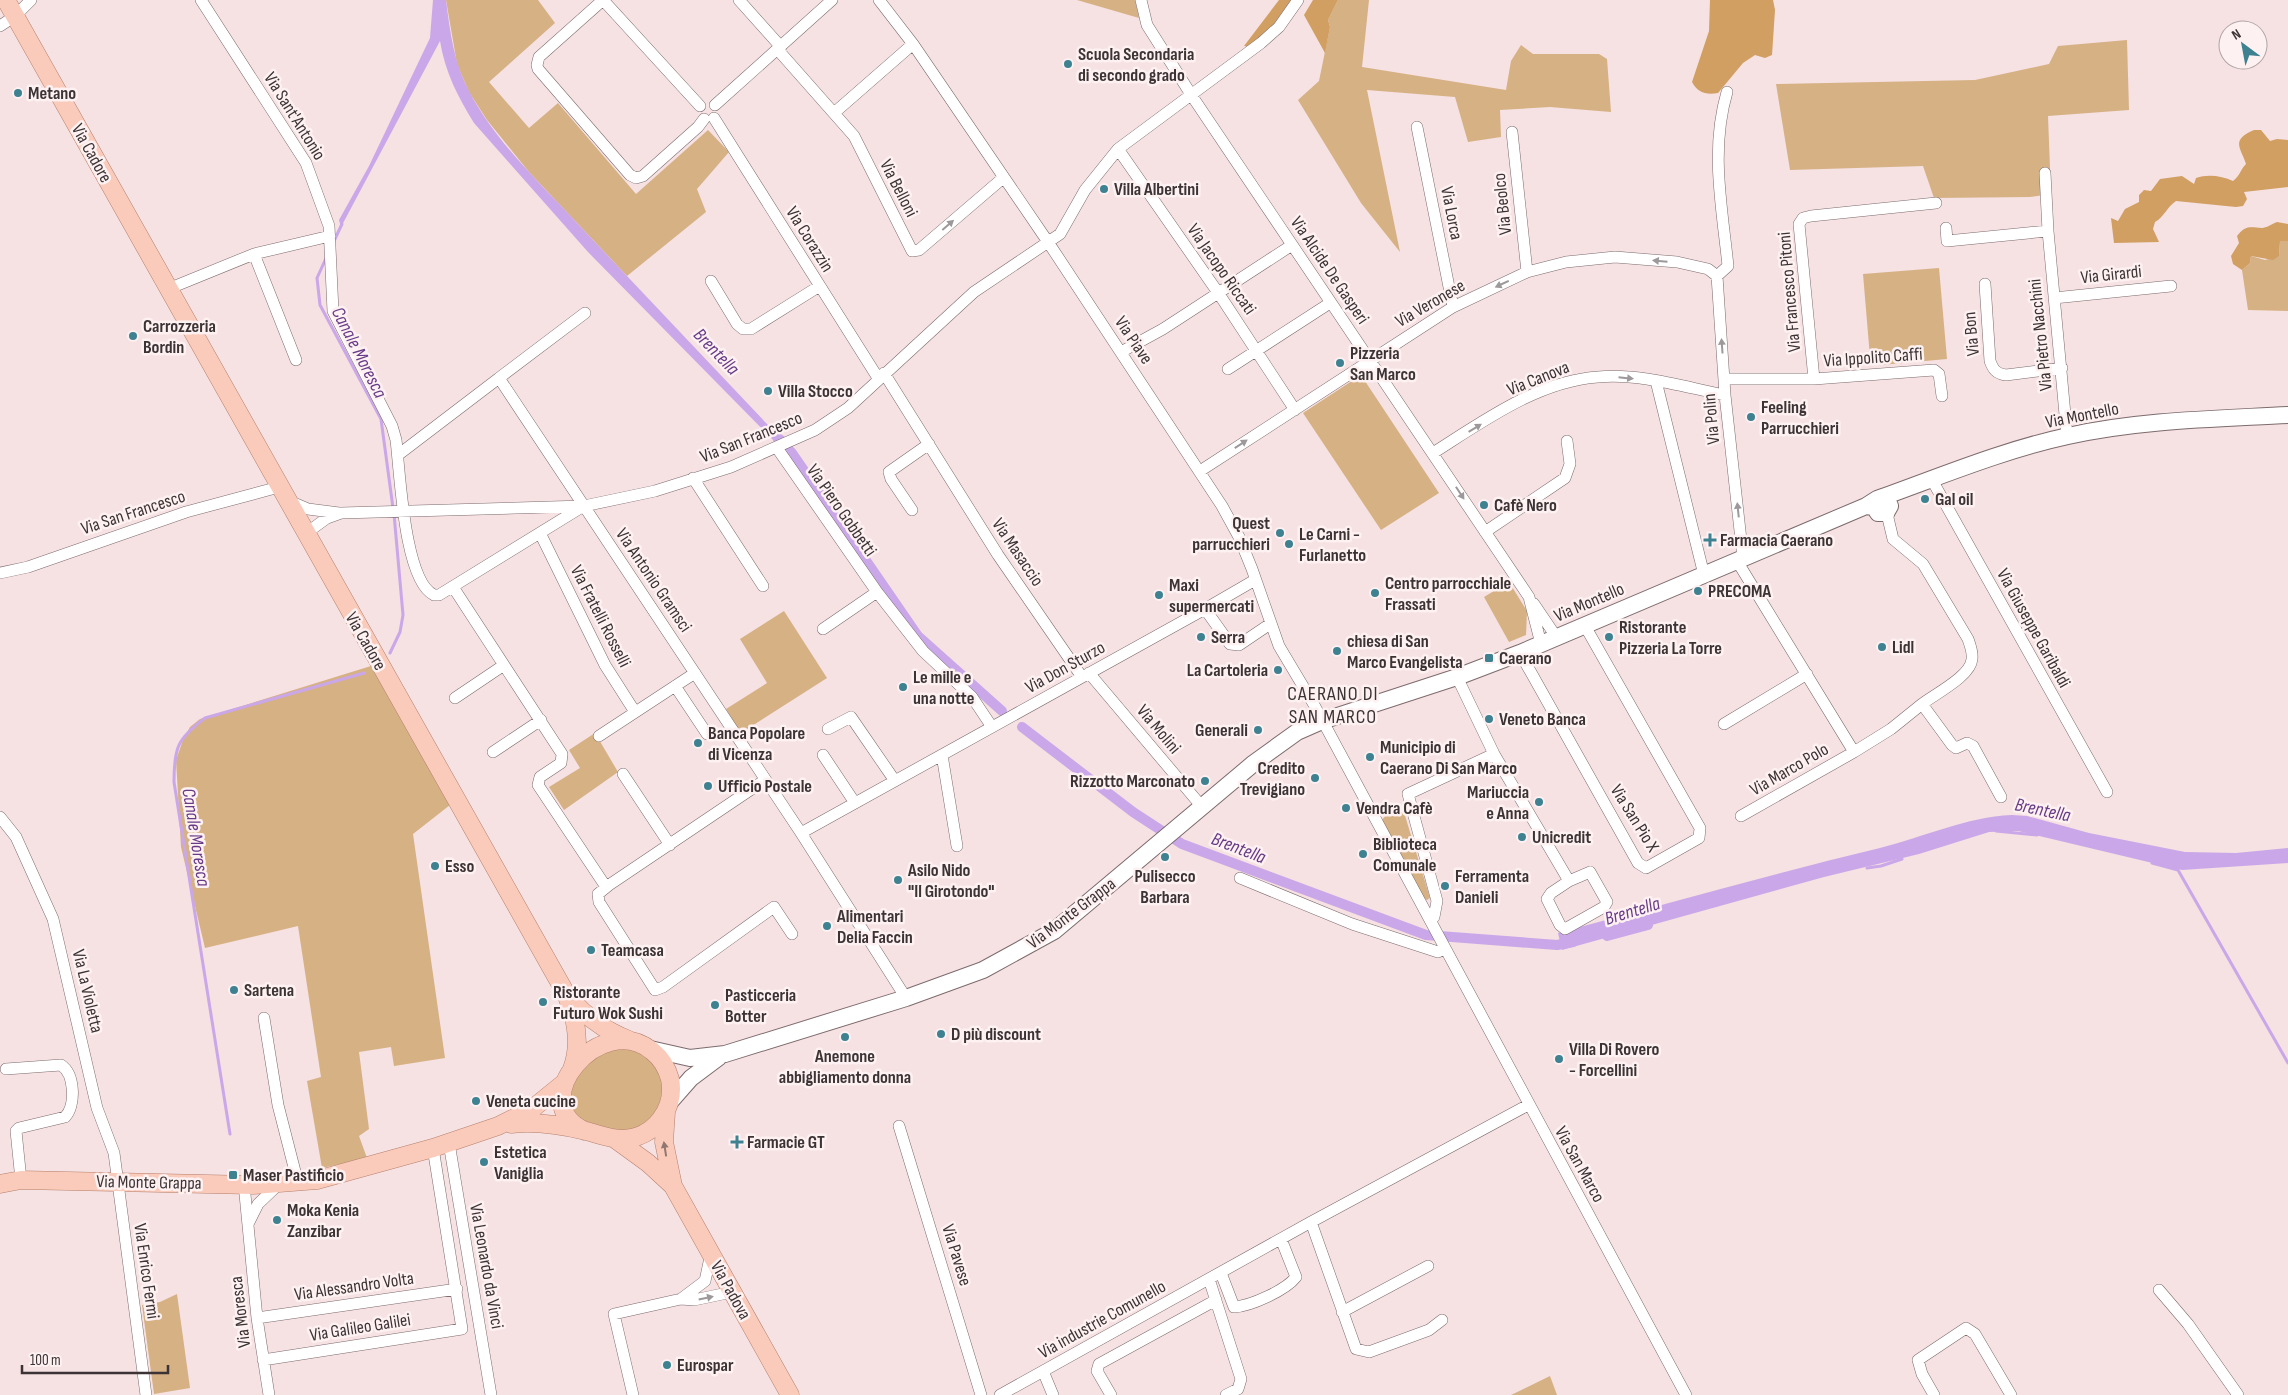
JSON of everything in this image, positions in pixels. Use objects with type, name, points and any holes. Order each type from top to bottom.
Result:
[{"type":"main road","name":"Via Cadore","points":[[6,0],[282,493],[565,992],[586,1015],[612,1033],[629,1040]]},
{"type":"main road","name":"Via Montello","points":[[1322,721],[1457,677],[1520,653],[1704,574],[1882,505],[1932,480],[1993,458],[2067,436],[2131,426],[2288,415]]},
{"type":"main road","name":"Via Monte Grappa","points":[[0,1184],[21,1180],[249,1185],[298,1183],[317,1180],[441,1146],[498,1126],[532,1109],[568,1078],[585,1056],[598,1046],[614,1040],[629,1040],[650,1049],[690,1058],[725,1054],[906,998],[983,970],[1038,941],[1076,914],[1278,745],[1298,732],[1322,721]]},
{"type":"main road","name":"Via Cadore","points":[[565,992],[577,1037],[576,1054],[568,1078]]},
{"type":"main road","name":"Via Monte Grappa","points":[[650,1049],[662,1061],[668,1071],[672,1093],[668,1107]]},
{"type":"main road","name":"Via Monte Grappa","points":[[498,1126],[535,1122],[585,1131],[615,1139],[632,1138],[644,1134],[659,1122],[668,1107],[697,1072],[725,1054]]},
{"type":"main road","name":"Via Monte Grappa","points":[[568,1078],[561,1095],[564,1112],[573,1124],[585,1131]]},
{"type":"main road","name":"Via Padova","points":[[668,1107],[664,1142],[673,1186],[790,1395]]},
{"type":"main road","name":"Via Padova","points":[[615,1139],[648,1163],[673,1186]]},
{"type":"street","points":[[0,26],[15,16],[31,0]]},
{"type":"street","name":"Via Sant'Antonio","points":[[202,0],[304,159],[325,211],[330,236],[332,311],[392,426],[398,455],[402,512]]},
{"type":"street","points":[[603,0],[700,106],[708,102],[715,105],[717,111],[643,176],[636,178],[630,175],[538,69],[537,65],[540,57],[603,0]]},
{"type":"street","name":"Via Belloni","points":[[739,0],[854,136],[910,249],[914,252],[919,250],[1003,178]]},
{"type":"street","points":[[715,105],[832,0]]},
{"type":"street","name":"Via Piave","points":[[880,0],[913,44],[1048,242],[1200,471],[1239,537],[1278,646],[1322,721],[1431,922]]},
{"type":"street","name":"Via Alcide De Gasperi","points":[[1142,0],[1147,25],[1192,96],[1529,597],[1541,644]]},
{"type":"street","name":"Via San Francesco","points":[[303,529],[341,513],[584,506],[648,493],[731,467],[815,430],[848,408],[974,292],[1060,234],[1085,190],[1118,149],[1261,44],[1279,27],[1298,0]]},
{"type":"street","points":[[834,113],[913,44]]},
{"type":"street","points":[[1712,272],[1728,266],[1718,181],[1717,146],[1721,111],[1727,92]]},
{"type":"street","points":[[700,106],[699,113],[709,118]]},
{"type":"street","name":"Via Corazzin","points":[[709,118],[818,287],[881,376]]},
{"type":"street","name":"Via Lorca","points":[[1417,127],[1453,307]]},
{"type":"street","name":"Via Beolco","points":[[1512,132],[1527,272]]},
{"type":"street","name":"Via Jacopo Riccati","points":[[1118,149],[1219,294],[1295,410]]},
{"type":"street","name":"Via Pietro Nacchini","points":[[2045,173],[2048,231],[2067,436]]},
{"type":"street","name":"Via Francesco Pitoni","points":[[1814,379],[1799,224],[1803,218],[1936,203]]},
{"type":"street","points":[[1946,228],[1947,241],[2048,231]]},
{"type":"street","points":[[168,290],[254,254],[330,236]]},
{"type":"street","points":[[1121,352],[1163,329],[1219,294],[1292,245]]},
{"type":"street","points":[[254,254],[296,360]]},
{"type":"street","name":"Via Veronese","points":[[1200,471],[1453,307],[1527,272],[1566,262],[1599,258],[1677,262],[1712,272]]},
{"type":"street","name":"Via Polin","points":[[1712,272],[1725,379],[1740,560]]},
{"type":"street","points":[[711,281],[737,324],[743,329],[751,329],[818,287]]},
{"type":"street","name":"Via Bon","points":[[1985,284],[1990,361],[1994,370],[1999,374],[2006,375],[2062,368]]},
{"type":"street","name":"Via Girardi","points":[[2054,298],[2171,286]]},
{"type":"street","points":[[1228,369],[1330,303]]},
{"type":"street","points":[[398,455],[585,313]]},
{"type":"street","name":"Via Ippolito Caffi","points":[[1725,379],[1814,379],[1934,370],[1938,374],[1942,396]]},
{"type":"street","name":"Via Masaccio","points":[[881,376],[929,444],[998,555],[1085,675]]},
{"type":"street","name":"Via Canova","points":[[1433,452],[1514,405],[1556,386],[1579,379],[1599,376],[1656,381],[1726,395]]},
{"type":"street","points":[[402,512],[414,563],[425,590],[434,596],[453,587],[584,506],[499,378]]},
{"type":"street","points":[[1656,381],[1704,574]]},
{"type":"street","points":[[1485,532],[1565,478],[1570,464],[1567,442]]},
{"type":"street","points":[[912,510],[891,479],[890,472],[929,444]]},
{"type":"street","name":"Via Piero Gobbetti","points":[[777,448],[877,592],[922,651],[972,697],[992,727]]},
{"type":"street","points":[[693,478],[764,586]]},
{"type":"street","name":"Via Giuseppe Garibaldi","points":[[1932,480],[2107,792]]},
{"type":"street","points":[[282,493],[315,510],[341,513]]},
{"type":"street","name":"Via San Francesco","points":[[0,573],[28,567],[186,512],[282,493]]},
{"type":"street","name":"Via Marco Polo","points":[[1741,816],[1891,729],[1922,704],[1957,680],[1973,661],[1968,639],[1923,564],[1893,539],[1882,505]]},
{"type":"street","name":"Via Antonio Gramsci","points":[[584,506],[801,833],[906,998]]},
{"type":"street","points":[[303,529],[306,515],[315,510]]},
{"type":"street","name":"Via Fratelli Rosselli","points":[[540,533],[605,666],[635,712]]},
{"type":"street","name":"Via Marco Polo","points":[[1740,560],[1854,752]]},
{"type":"street","name":"Via Don Sturzo","points":[[801,833],[1255,580]]},
{"type":"street","points":[[453,587],[562,754],[562,762],[538,780],[540,789],[601,882],[609,885]]},
{"type":"street","points":[[823,629],[877,592]]},
{"type":"street","points":[[1529,597],[1556,638]]},
{"type":"street","points":[[1205,609],[1230,644],[1234,646],[1239,645],[1270,624]]},
{"type":"street","name":"Via San Pio X","points":[[1520,653],[1638,863],[1646,868],[1698,838],[1700,828],[1585,626]]},
{"type":"street","points":[[456,698],[504,665]]},
{"type":"street","points":[[599,736],[695,673]]},
{"type":"street","points":[[1724,724],[1807,674]]},
{"type":"street","name":"Via Molini","points":[[1085,675],[1203,808]]},
{"type":"street","points":[[1457,677],[1494,754],[1569,882]]},
{"type":"street","points":[[675,686],[707,734]]},
{"type":"street","points":[[1922,704],[1952,746],[1956,748],[1967,743],[1973,746],[2001,797]]},
{"type":"street","points":[[828,729],[851,717],[895,781]]},
{"type":"street","points":[[493,752],[541,720]]},
{"type":"street","points":[[942,754],[958,846]]},
{"type":"street","points":[[1431,922],[1434,917],[1437,901],[1411,812],[1408,794],[1494,754]]},
{"type":"street","points":[[823,755],[855,803]]},
{"type":"street","points":[[623,774],[670,845]]},
{"type":"street","points":[[765,780],[609,885],[598,894],[599,902],[655,990],[663,987],[774,907],[792,934]]},
{"type":"street","name":"Via La Violetta","points":[[0,817],[16,837],[53,919],[97,1108],[114,1153],[117,1182]]},
{"type":"street","points":[[1590,872],[1607,902],[1604,907],[1565,929],[1560,925],[1547,899],[1551,893],[1569,882],[1590,872]]},
{"type":"street","points":[[1240,878],[1357,926],[1438,952],[1442,943]]},
{"type":"street","name":"Via San Marco","points":[[1431,922],[1686,1395]]},
{"type":"street","points":[[264,1018],[278,1105],[298,1183]]},
{"type":"street","points":[[6,1069],[61,1065],[68,1072],[72,1096],[72,1105],[65,1117],[16,1131],[21,1180]]},
{"type":"street","name":"Via industrie Comunello","points":[[1000,1395],[1311,1222],[1528,1105]]},
{"type":"street","name":"Via Pavese","points":[[899,1126],[981,1395]]},
{"type":"street","points":[[441,1146],[456,1289]]},
{"type":"street","name":"Via Leonardo da Vinci","points":[[441,1146],[491,1395]]},
{"type":"street","name":"Via Enrico Fermi","points":[[117,1182],[146,1395]]},
{"type":"street","points":[[248,1224],[258,1204],[279,1184]]},
{"type":"street","points":[[249,1185],[258,1194],[258,1204]]},
{"type":"street","name":"Via Moresca","points":[[249,1185],[248,1224],[257,1318],[269,1395]]},
{"type":"street","points":[[1311,1222],[1356,1349],[1370,1352],[1429,1330],[1442,1320]]},
{"type":"street","points":[[1220,1273],[1234,1307],[1242,1307],[1290,1285],[1296,1277],[1281,1239]]},
{"type":"street","points":[[633,1395],[614,1314],[680,1298],[705,1281],[710,1253]]},
{"type":"street","points":[[1342,1312],[1428,1266]]},
{"type":"street","points":[[1209,1280],[1241,1379],[1238,1388],[1226,1395]]},
{"type":"street","points":[[705,1281],[730,1288]]},
{"type":"street","points":[[680,1298],[694,1300],[730,1288]]},
{"type":"street","name":"Via Alessandro Volta","points":[[257,1318],[456,1289]]},
{"type":"street","name":"Via Galileo Galilei","points":[[263,1360],[462,1329],[456,1289]]},
{"type":"street","points":[[2159,1290],[2188,1324],[2238,1395]]},
{"type":"street","points":[[1110,1395],[1097,1371],[1099,1364],[1216,1300]]},
{"type":"street","points":[[1934,1395],[1922,1374],[1918,1360],[1966,1328],[1975,1334],[2012,1395]]},
{"type":"street","points":[[1043,1371],[1053,1395]]},
{"type":"shaded area","points":[[433,0],[446,0],[453,47],[464,80],[480,109],[505,144],[767,424],[785,437],[775,442],[588,252],[474,123],[453,84],[445,63],[440,41],[341,227],[339,220],[369,166],[430,38]]},
{"type":"shaded area","points":[[446,0],[538,0],[555,23],[489,82],[529,128],[558,103],[636,194],[708,130],[729,152],[697,189],[706,212],[627,276],[529,172],[487,120],[469,92],[457,64]]},
{"type":"shaded area","points":[[1077,0],[1135,0],[1139,18]]},
{"type":"shaded area","points":[[1279,0],[1292,0],[1280,21],[1249,47],[1244,46]]},
{"type":"shaded area","points":[[1313,0],[1338,0],[1328,20],[1330,27],[1325,53],[1304,15]]},
{"type":"shaded area","points":[[1338,0],[1369,0],[1362,67],[1506,90],[1511,61],[1521,45],[1533,54],[1599,54],[1607,59],[1611,112],[1550,107],[1500,110],[1501,137],[1468,142],[1455,97],[1367,90],[1400,252],[1361,203],[1298,100],[1319,81],[1330,27],[1328,20]]},
{"type":"shaded area","points":[[1710,0],[1773,0],[1775,10],[1772,55],[1765,58],[1755,55],[1743,63],[1718,93],[1710,94],[1700,91],[1692,82],[1709,31]]},
{"type":"shaded area","points":[[2127,40],[2129,110],[2048,116],[2051,194],[2030,197],[1934,198],[1923,166],[1790,170],[1776,84],[1975,80],[2049,64],[2058,46]]},
{"type":"shaded area","points":[[2254,130],[2261,130],[2270,141],[2277,139],[2288,140],[2288,187],[2244,192],[2247,199],[2243,206],[2236,207],[2176,201],[2155,222],[2153,229],[2159,242],[2114,243],[2111,218],[2118,221],[2125,209],[2139,202],[2139,195],[2144,190],[2151,191],[2160,179],[2182,176],[2194,184],[2196,178],[2210,176],[2233,181],[2246,164],[2240,149],[2240,141],[2242,137]]},
{"type":"shaded area","points":[[2277,222],[2288,224],[2288,241],[2280,241],[2279,256],[2273,260],[2251,256],[2250,263],[2242,270],[2233,264],[2231,256],[2239,243],[2237,236],[2240,232],[2248,228],[2264,228]]},
{"type":"shaded area","points":[[2280,241],[2288,241],[2288,311],[2248,310],[2242,270],[2250,263],[2251,256],[2265,260],[2279,256]]},
{"type":"shaded area","points":[[1939,268],[1947,359],[1881,365],[1880,356],[1870,357],[1863,274]]},
{"type":"shaded area","points":[[1361,375],[1439,493],[1381,530],[1303,413]]},
{"type":"shaded area","points":[[1509,582],[1527,611],[1526,635],[1509,642],[1484,597]]},
{"type":"shaded area","points":[[784,611],[827,678],[741,733],[726,709],[767,683],[740,639]]},
{"type":"shaded area","points":[[371,666],[450,805],[413,834],[445,1058],[394,1066],[391,1047],[359,1052],[369,1129],[359,1136],[367,1158],[322,1168],[307,1081],[321,1077],[298,926],[205,948],[181,847],[176,760],[190,727],[200,719]]},
{"type":"shaded area","points":[[595,733],[618,772],[564,810],[549,787],[580,768],[569,750]]},
{"type":"shaded area","points":[[1397,809],[1403,809],[1430,898],[1427,900],[1422,897],[1382,820],[1386,815],[1395,816]]},
{"type":"shaded area","points":[[2012,815],[2027,816],[2089,833],[2185,852],[2236,853],[2288,848],[2288,863],[2182,870],[2018,831],[1989,832],[1919,854],[1824,877],[1562,950],[1558,933],[1896,844],[1962,823]]},
{"type":"shaded area","points":[[622,1047],[644,1055],[657,1066],[662,1077],[663,1089],[656,1111],[648,1121],[637,1128],[625,1132],[614,1131],[586,1122],[569,1105],[575,1082],[585,1066],[591,1060]]},
{"type":"shaded area","points":[[177,1294],[190,1388],[154,1394],[142,1305],[160,1302]]},
{"type":"shaded area","points":[[1550,1376],[1557,1395],[1511,1395]]},
{"type":"waterway","name":"Canale Moresca","points":[[334,241],[342,224]]},
{"type":"waterway","name":"Canale Moresca","points":[[327,256],[317,278],[320,305],[381,419],[393,508]]},
{"type":"waterway","name":"Brentella","points":[[778,439],[792,453],[918,636],[1002,711]]},
{"type":"waterway","name":"Canale Moresca","points":[[390,653],[400,632],[403,615],[394,514]]},
{"type":"waterway","name":"Canale Moresca","points":[[230,1134],[174,782],[176,752],[188,732],[205,718],[364,673]]},
{"type":"waterway","name":"Brentella","points":[[1022,727],[1133,812],[1182,844],[1426,935],[1557,945],[1573,942]]},
{"type":"waterway","points":[[1996,831],[2037,835]]},
{"type":"waterway","points":[[1867,868],[1881,866],[1902,859]]},
{"type":"waterway","points":[[2152,863],[2178,870],[2288,1063]]},
{"type":"waterway","name":"Brentella","points":[[1607,936],[1648,925]]},
{"type":"place","name":"Scuola Secondaria di secondo grado","points":[[1068,64]]},
{"type":"place","name":"Metano","points":[[18,93]]},
{"type":"place","name":"Villa Albertini","points":[[1104,189]]},
{"type":"place","name":"Carrozzeria Bordin","points":[[133,336]]},
{"type":"place","name":"Pizzeria San Marco","points":[[1340,363]]},
{"type":"place","name":"Villa Stocco","points":[[768,391]]},
{"type":"place","name":"Feeling Parrucchieri","points":[[1751,417]]},
{"type":"place","name":"Gal oil","points":[[1925,499]]},
{"type":"place","name":"Cafè Nero","points":[[1484,505]]},
{"type":"place","name":"Quest parrucchieri","points":[[1280,533]]},
{"type":"place","name":"Farmacia Caerano","points":[[1710,540]]},
{"type":"place","name":"Le Carni - Furlanetto","points":[[1289,544]]},
{"type":"place","name":"PRECOMA","points":[[1698,591]]},
{"type":"place","name":"Centro parrocchiale Frassati","points":[[1375,593]]},
{"type":"place","name":"Maxi supermercati","points":[[1159,595]]},
{"type":"place","name":"Serra","points":[[1201,637]]},
{"type":"place","name":"Ristorante Pizzeria La Torre","points":[[1609,637]]},
{"type":"place","name":"Lidl","points":[[1882,647]]},
{"type":"place","name":"chiesa di San Marco Evangelista","points":[[1337,651]]},
{"type":"place","name":"Caerano","points":[[1489,658]]},
{"type":"place","name":"La Cartoleria","points":[[1278,670]]},
{"type":"place","name":"Le mille e una notte","points":[[903,687]]},
{"type":"place","name":"Veneto Banca","points":[[1489,719]]},
{"type":"place","name":"Generali","points":[[1258,730]]},
{"type":"place","name":"Banca Popolare di Vicenza","points":[[698,743]]},
{"type":"place","name":"Municipio di Caerano Di San Marco","points":[[1370,757]]},
{"type":"place","name":"Credito Trevigiano","points":[[1315,778]]},
{"type":"place","name":"Rizzotto Marconato","points":[[1205,781]]},
{"type":"place","name":"Ufficio Postale","points":[[708,786]]},
{"type":"place","name":"Mariuccia e Anna","points":[[1539,802]]},
{"type":"place","name":"Vendra Cafè","points":[[1346,808]]},
{"type":"place","name":"Unicredit","points":[[1522,837]]},
{"type":"place","name":"Biblioteca Comunale","points":[[1363,854]]},
{"type":"place","name":"Pulisecco Barbara","points":[[1165,857]]},
{"type":"place","name":"Esso","points":[[435,866]]},
{"type":"place","name":"Asilo Nido \"Il Girotondo\"","points":[[898,880]]},
{"type":"place","name":"Ferramenta Danieli","points":[[1445,886]]},
{"type":"place","name":"Alimentari Delia Faccin","points":[[827,926]]},
{"type":"place","name":"Teamcasa","points":[[591,950]]},
{"type":"place","name":"Sartena","points":[[234,990]]},
{"type":"place","name":"Ristorante Futuro Wok Sushi","points":[[543,1002]]},
{"type":"place","name":"Pasticceria Botter","points":[[715,1005]]},
{"type":"place","name":"D più discount","points":[[941,1034]]},
{"type":"place","name":"Anemone abbigliamento donna","points":[[845,1037]]},
{"type":"place","name":"Villa Di Rovero - Forcellini","points":[[1559,1059]]},
{"type":"place","name":"Veneta cucine","points":[[476,1101]]},
{"type":"place","name":"Farmacie GT","points":[[737,1142]]},
{"type":"place","name":"Estetica Vaniglia","points":[[484,1162]]},
{"type":"place","name":"Maser Pastificio","points":[[233,1175]]},
{"type":"place","name":"Moka Kenia Zanzibar","points":[[277,1220]]},
{"type":"place","name":"Eurospar","points":[[667,1365]]},
{"type":"district","name":"CAERANO DI SAN MARCO","points":[[1333,704]]}]
